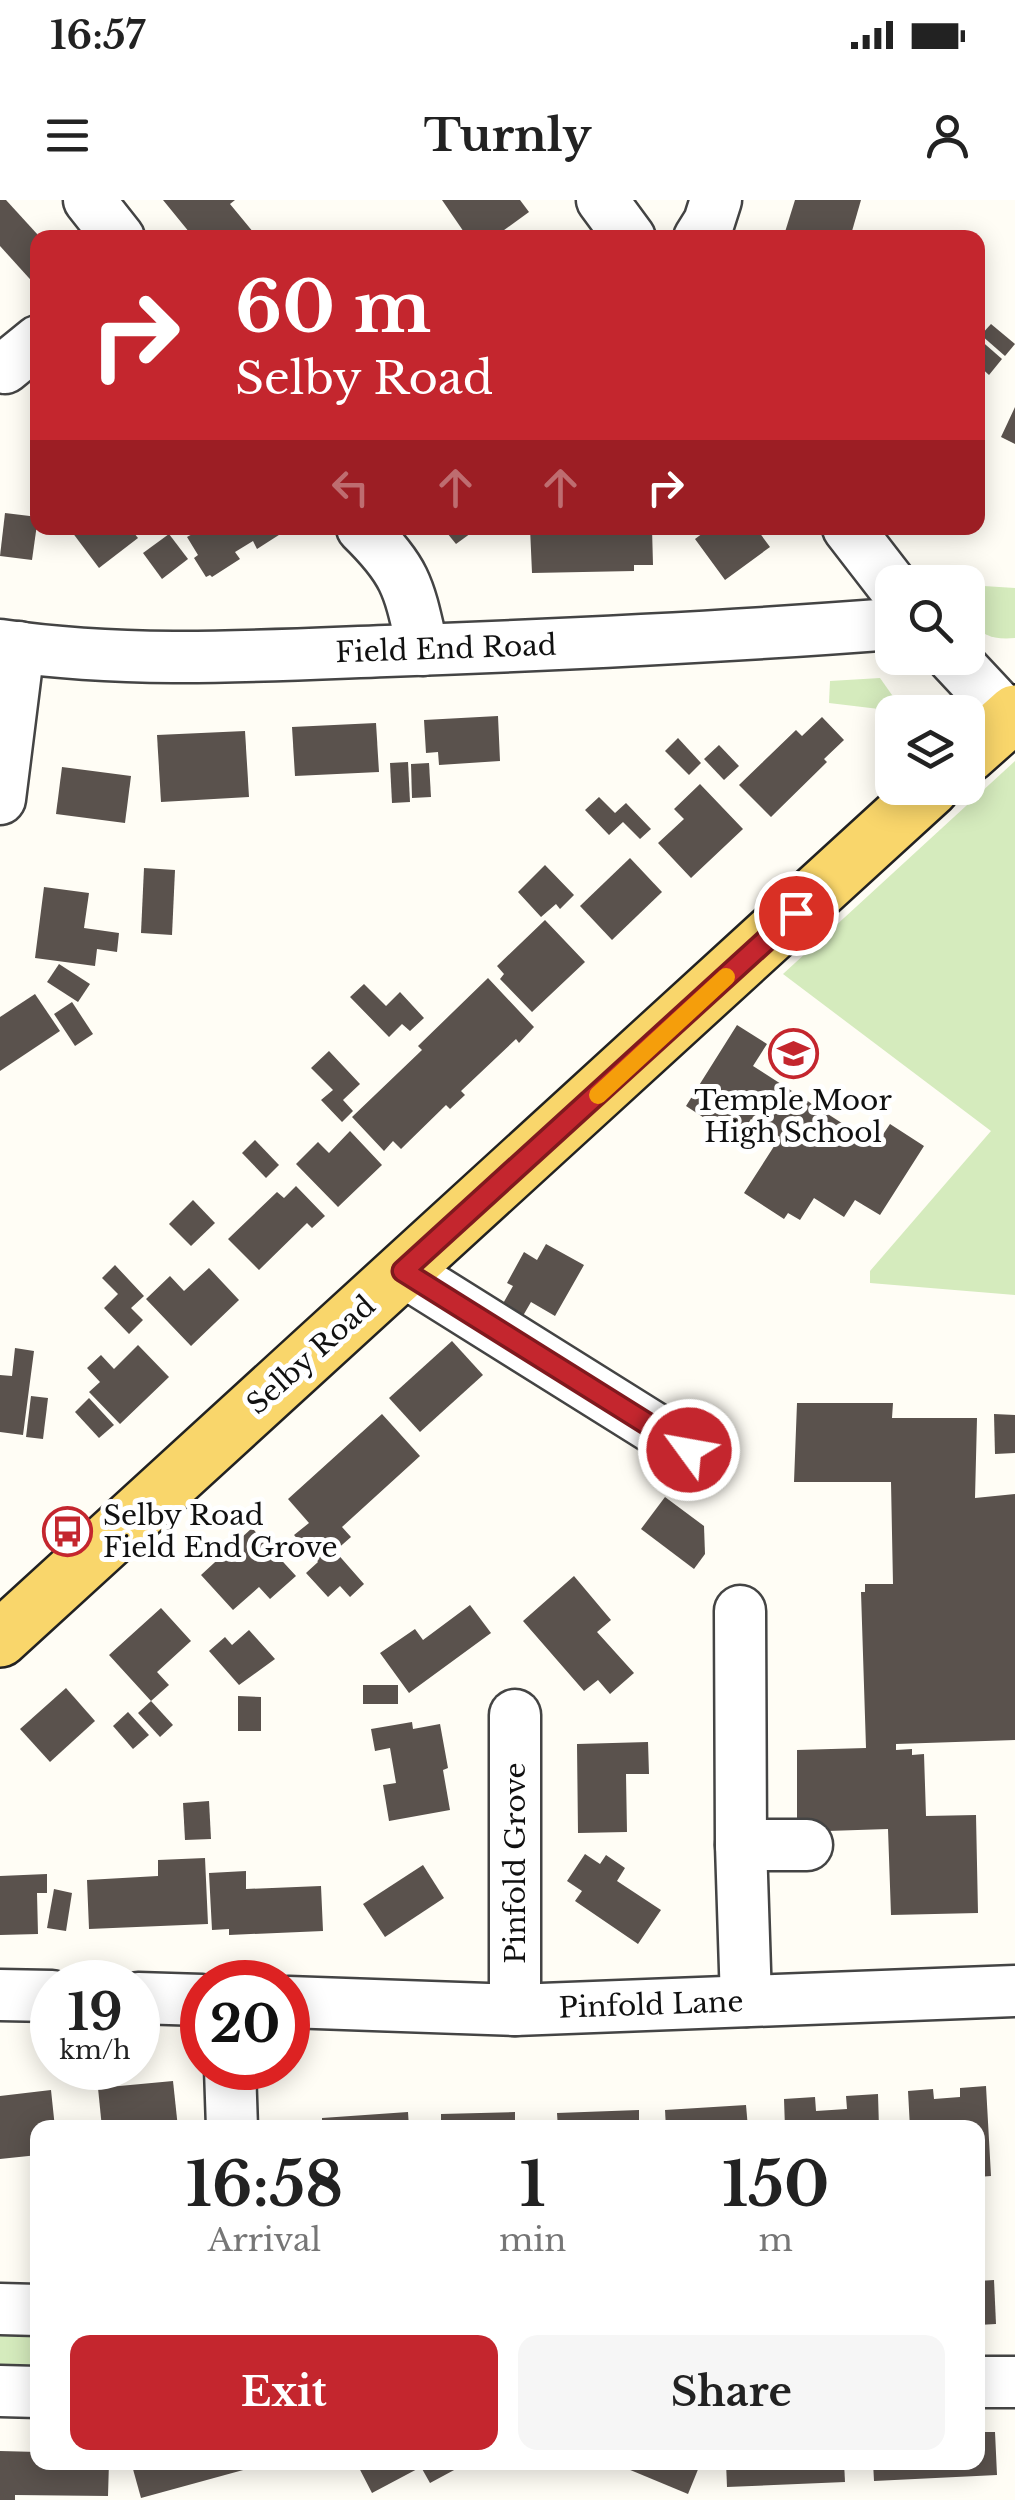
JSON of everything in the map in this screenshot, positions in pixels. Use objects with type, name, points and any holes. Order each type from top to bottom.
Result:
[{"type":"main road","points":[[985,740],[1012,716]]},
{"type":"main road","name":"Selby Road","points":[[0,1638],[912,805]]},
{"type":"street","points":[[89,200],[113,230]]},
{"type":"street","points":[[602,200],[624,230]]},
{"type":"street","points":[[704,230],[716,200]]},
{"type":"street","points":[[369,535],[396,564],[408,584],[423,650]]},
{"type":"street","points":[[860,535],[879,565]]},
{"type":"street","name":"Field End Road","points":[[9,646],[125,656],[225,657],[688,640],[875,625]]},
{"type":"street","points":[[0,799],[9,646]]},
{"type":"street","points":[[970,675],[1012,716]]},
{"type":"street","points":[[403,1271],[689,1450]]},
{"type":"street","points":[[740,1612],[746,2002]]},
{"type":"street","name":"Pinfold Grove","points":[[515,1715],[515,2010]]},
{"type":"street","points":[[741,1845],[807,1845]]},
{"type":"street","name":"Pinfold Lane","points":[[310,2003],[515,2010],[1015,1991]]},
{"type":"street","points":[[0,1995],[30,1996]]},
{"type":"street","points":[[231,2090],[232,2120]]},
{"type":"street","points":[[0,2309],[30,2310]]},
{"type":"street","points":[[985,2382],[1015,2382]]},
{"type":"street","points":[[0,2392],[30,2392]]},
{"type":"green space","points":[[985,586],[1015,588],[1015,638],[985,634]]},
{"type":"green space","points":[[880,678],[892,695],[875,695],[875,709],[829,703],[830,681]]},
{"type":"green space","points":[[1015,761],[1015,1295],[870,1283],[870,1271],[991,1131],[783,974],[967,805],[985,805],[985,789]]},
{"type":"green space","points":[[0,2325],[30,2327],[30,2376],[0,2376]]},
{"type":"building","points":[[0,200],[6,200],[33,230],[30,230],[30,279],[0,246]]},
{"type":"building","points":[[163,200],[235,200],[230,204],[251,230],[187,230]]},
{"type":"building","points":[[442,200],[520,200],[529,212],[504,230],[463,230]]},
{"type":"building","points":[[795,200],[861,200],[852,230],[786,230]]},
{"type":"building","points":[[991,324],[1015,344],[1005,356],[985,338],[985,331]]},
{"type":"building","points":[[985,344],[1002,359],[989,375],[985,371]]},
{"type":"building","points":[[1015,407],[1015,444],[1001,437]]},
{"type":"building","points":[[5,513],[30,516],[30,535],[35,535],[32,560],[0,556]]},
{"type":"building","points":[[74,535],[136,535],[138,538],[99,568]]},
{"type":"building","points":[[170,535],[188,559],[162,579],[143,553]]},
{"type":"building","points":[[279,535],[257,549],[253,541],[235,552],[240,559],[212,577],[206,577],[194,558],[198,555],[187,537]]},
{"type":"building","points":[[449,535],[468,535],[456,544]]},
{"type":"building","points":[[530,535],[652,535],[653,565],[634,565],[634,571],[532,573]]},
{"type":"building","points":[[700,535],[761,535],[770,547],[725,580],[695,539]]},
{"type":"building","points":[[498,716],[500,761],[439,765],[438,752],[426,753],[424,720]]},
{"type":"building","points":[[822,717],[844,740],[771,817],[739,785],[796,730],[802,736]]},
{"type":"building","points":[[376,723],[379,772],[295,776],[292,727]]},
{"type":"building","points":[[245,731],[249,797],[161,802],[157,735]]},
{"type":"building","points":[[678,738],[701,763],[689,775],[665,751]]},
{"type":"building","points":[[719,745],[739,766],[724,780],[704,759]]},
{"type":"building","points":[[408,762],[410,802],[392,803],[390,763]]},
{"type":"building","points":[[429,763],[431,797],[412,798],[411,764]]},
{"type":"building","points":[[62,767],[131,776],[125,823],[56,814]]},
{"type":"building","points":[[700,784],[743,829],[691,878],[658,843],[684,819],[674,809]]},
{"type":"building","points":[[599,797],[615,813],[626,803],[651,829],[640,839],[623,822],[609,835],[585,810]]},
{"type":"building","points":[[630,858],[662,892],[612,940],[580,906]]},
{"type":"building","points":[[545,865],[574,895],[560,909],[556,904],[541,917],[518,892]]},
{"type":"building","points":[[144,868],[175,870],[172,935],[141,933]]},
{"type":"building","points":[[44,887],[89,893],[84,928],[119,933],[117,952],[97,949],[95,966],[35,958]]},
{"type":"building","points":[[545,920],[585,962],[532,1012],[500,979],[504,974],[497,966]]},
{"type":"building","points":[[59,964],[90,984],[78,1002],[47,982]]},
{"type":"building","points":[[488,978],[534,1027],[461,1091],[465,1095],[450,1109],[446,1105],[401,1149],[393,1141],[384,1151],[352,1117],[422,1050],[418,1046]]},
{"type":"building","points":[[364,984],[386,1006],[400,992],[424,1018],[410,1031],[402,1024],[389,1037],[350,997]]},
{"type":"building","points":[[35,994],[60,1031],[0,1071],[0,1017]]},
{"type":"building","points":[[72,1002],[93,1034],[75,1046],[54,1014]]},
{"type":"building","points":[[737,1025],[767,1044],[753,1066],[876,1145],[890,1124],[924,1146],[880,1215],[855,1200],[844,1217],[814,1198],[800,1220],[788,1213],[784,1219],[744,1193],[780,1137],[751,1119],[738,1140],[686,1106]]},
{"type":"building","points":[[329,1051],[360,1084],[343,1100],[353,1111],[342,1122],[321,1100],[333,1090],[311,1068]]},
{"type":"building","points":[[350,1131],[382,1165],[338,1207],[296,1164],[318,1142],[329,1153]]},
{"type":"building","points":[[255,1140],[279,1165],[266,1178],[242,1153]]},
{"type":"building","points":[[296,1186],[325,1216],[312,1228],[307,1223],[259,1270],[228,1239],[277,1192],[284,1198]]},
{"type":"building","points":[[193,1200],[215,1223],[191,1246],[169,1224]]},
{"type":"building","points":[[546,1244],[584,1265],[555,1316],[531,1302],[513,1333],[493,1321],[513,1286],[507,1283],[524,1252],[537,1260]]},
{"type":"building","points":[[115,1265],[144,1296],[131,1308],[143,1320],[129,1334],[104,1308],[118,1294],[102,1278]]},
{"type":"building","points":[[209,1268],[239,1300],[191,1346],[146,1299],[170,1276],[184,1291]]},
{"type":"building","points":[[452,1341],[483,1375],[420,1432],[389,1398]]},
{"type":"building","points":[[138,1345],[169,1377],[120,1424],[89,1392],[100,1382],[87,1368],[101,1355],[114,1369]]},
{"type":"building","points":[[15,1348],[34,1351],[23,1435],[0,1432],[0,1375],[12,1376]]},
{"type":"building","points":[[31,1396],[48,1398],[43,1439],[26,1437]]},
{"type":"building","points":[[89,1398],[114,1425],[99,1438],[75,1412]]},
{"type":"building","points":[[797,1403],[893,1403],[892,1418],[977,1418],[975,1498],[1015,1494],[1015,1740],[896,1744],[896,1750],[912,1749],[912,1755],[924,1754],[926,1816],[976,1815],[978,1913],[891,1915],[888,1829],[797,1832],[797,1750],[866,1748],[861,1592],[865,1592],[865,1584],[893,1584],[891,1482],[794,1482]]},
{"type":"building","points":[[382,1414],[420,1456],[342,1527],[351,1537],[335,1551],[364,1584],[350,1597],[340,1586],[328,1597],[306,1573],[318,1562],[294,1535],[309,1523],[288,1499]]},
{"type":"building","points":[[994,1414],[1015,1415],[1015,1453],[995,1454]]},
{"type":"building","points":[[665,1497],[704,1526],[705,1554],[694,1569],[641,1529]]},
{"type":"building","points":[[252,1528],[296,1576],[270,1599],[259,1587],[233,1610],[201,1575]]},
{"type":"building","points":[[574,1576],[611,1620],[597,1632],[634,1673],[610,1694],[598,1680],[584,1691],[523,1621]]},
{"type":"building","points":[[470,1605],[491,1633],[409,1693],[380,1653],[415,1629],[423,1640]]},
{"type":"building","points":[[161,1608],[191,1641],[157,1672],[169,1685],[151,1701],[109,1655]]},
{"type":"building","points":[[249,1630],[275,1659],[239,1685],[209,1651],[225,1637],[232,1645]]},
{"type":"building","points":[[363,1685],[398,1685],[398,1704],[363,1704]]},
{"type":"building","points":[[66,1688],[95,1721],[50,1762],[20,1729]]},
{"type":"building","points":[[238,1696],[261,1697],[261,1731],[238,1731]]},
{"type":"building","points":[[151,1701],[173,1725],[160,1737],[138,1713]]},
{"type":"building","points":[[128,1712],[149,1735],[133,1749],[113,1726]]},
{"type":"building","points":[[412,1722],[413,1729],[440,1724],[450,1810],[389,1821],[383,1785],[396,1783],[390,1748],[375,1751],[371,1729]]},
{"type":"building","points":[[648,1742],[649,1774],[626,1774],[627,1832],[578,1833],[577,1744]]},
{"type":"building","points":[[209,1801],[211,1839],[185,1840],[183,1803]]},
{"type":"building","points":[[585,1854],[600,1864],[606,1855],[625,1868],[617,1881],[661,1910],[638,1944],[575,1901],[582,1891],[567,1881]]},
{"type":"building","points":[[205,1858],[208,1924],[89,1929],[87,1880],[158,1876],[158,1860]]},
{"type":"building","points":[[423,1865],[444,1898],[385,1937],[363,1904]]},
{"type":"building","points":[[246,1871],[246,1889],[321,1886],[323,1931],[229,1935],[229,1929],[212,1930],[209,1873]]},
{"type":"building","points":[[47,1874],[47,1893],[37,1893],[38,1934],[0,1935],[0,1876]]},
{"type":"building","points":[[54,1889],[72,1893],[66,1931],[47,1928]]},
{"type":"building","points":[[173,2081],[177,2120],[101,2120],[98,2090],[160,2090],[160,2082]]},
{"type":"building","points":[[986,2086],[991,2176],[985,2176],[985,2120],[910,2120],[908,2091],[933,2089],[934,2099],[960,2097],[960,2088]]},
{"type":"building","points":[[51,2090],[54,2120],[30,2120],[30,2156],[0,2159],[0,2096]]},
{"type":"building","points":[[878,2094],[879,2120],[785,2120],[784,2099],[815,2097],[816,2111],[847,2109],[846,2096]]},
{"type":"building","points":[[746,2105],[747,2120],[666,2120],[665,2110]]},
{"type":"building","points":[[639,2110],[639,2120],[557,2120],[557,2113]]},
{"type":"building","points":[[408,2112],[408,2120],[322,2120]]},
{"type":"building","points":[[515,2112],[515,2120],[441,2120],[441,2114]]},
{"type":"building","points":[[994,2280],[996,2324],[985,2325],[985,2281]]},
{"type":"building","points":[[985,2432],[995,2432],[997,2475],[874,2481],[873,2470],[985,2470]]},
{"type":"building","points":[[0,2451],[30,2452],[30,2470],[109,2470],[108,2496],[15,2495],[15,2500],[0,2500]]},
{"type":"building","points":[[133,2470],[243,2470],[141,2498]]},
{"type":"building","points":[[360,2470],[415,2470],[372,2493]]},
{"type":"building","points":[[423,2470],[454,2470],[430,2483]]},
{"type":"building","points":[[630,2470],[698,2470],[688,2494]]},
{"type":"building","points":[[726,2470],[844,2470],[845,2482],[727,2487]]},
{"type":"slow traffic","points":[[598,1095],[726,977]]},
{"type":"place","name":"Temple Moor High School","points":[[793,1053]]},
{"type":"place","name":"Selby Road Field End Grove","points":[[68,1531]]},
{"type":"route","points":[[689,1450],[403,1271],[796,913]]}]
